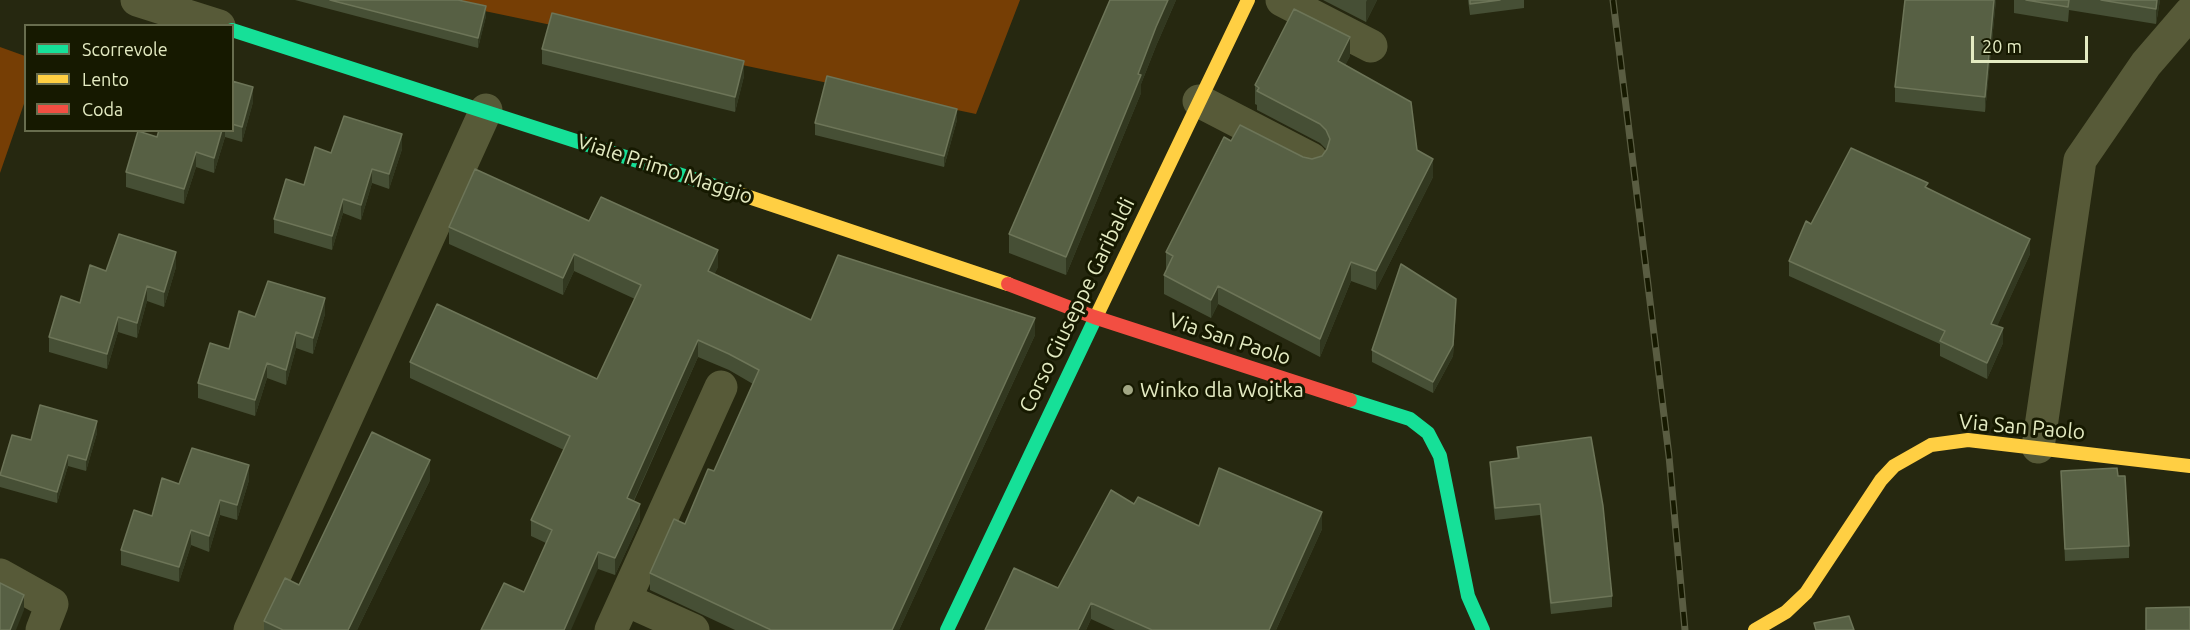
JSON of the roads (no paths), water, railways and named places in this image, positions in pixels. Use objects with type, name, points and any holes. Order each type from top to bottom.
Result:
[{"type":"street","points":[[137,0],[213,24]]},
{"type":"street","name":"Corso Giuseppe Garibaldi","points":[[947,630],[1094,317],[1248,0]]},
{"type":"street","points":[[1282,0],[1371,46]]},
{"type":"street","points":[[2038,447],[2080,160],[2146,64],[2190,13]]},
{"type":"street","name":"Viale Primo Maggio","points":[[234,31],[486,110],[973,271],[1094,317]]},
{"type":"street","points":[[1199,100],[1311,159]]},
{"type":"street","points":[[250,630],[486,110]]},
{"type":"street","name":"Via San Paolo","points":[[1094,317],[1410,419],[1420,425],[1428,433],[1440,456],[1468,596],[1483,630]]},
{"type":"street","points":[[611,630],[720,387]]},
{"type":"street","name":"Via San Paolo","points":[[1755,630],[1781,616],[1806,593],[1869,495],[1894,466],[1931,444],[1951,440],[1968,440],[2190,466]]},
{"type":"street","points":[[0,575],[47,617]]},
{"type":"street","points":[[626,600],[693,630]]},
{"type":"railway","points":[[1613,0],[1669,456],[1685,630]]},
{"type":"place","name":"Winko dla Wojtka","points":[[1128,390]]}]
